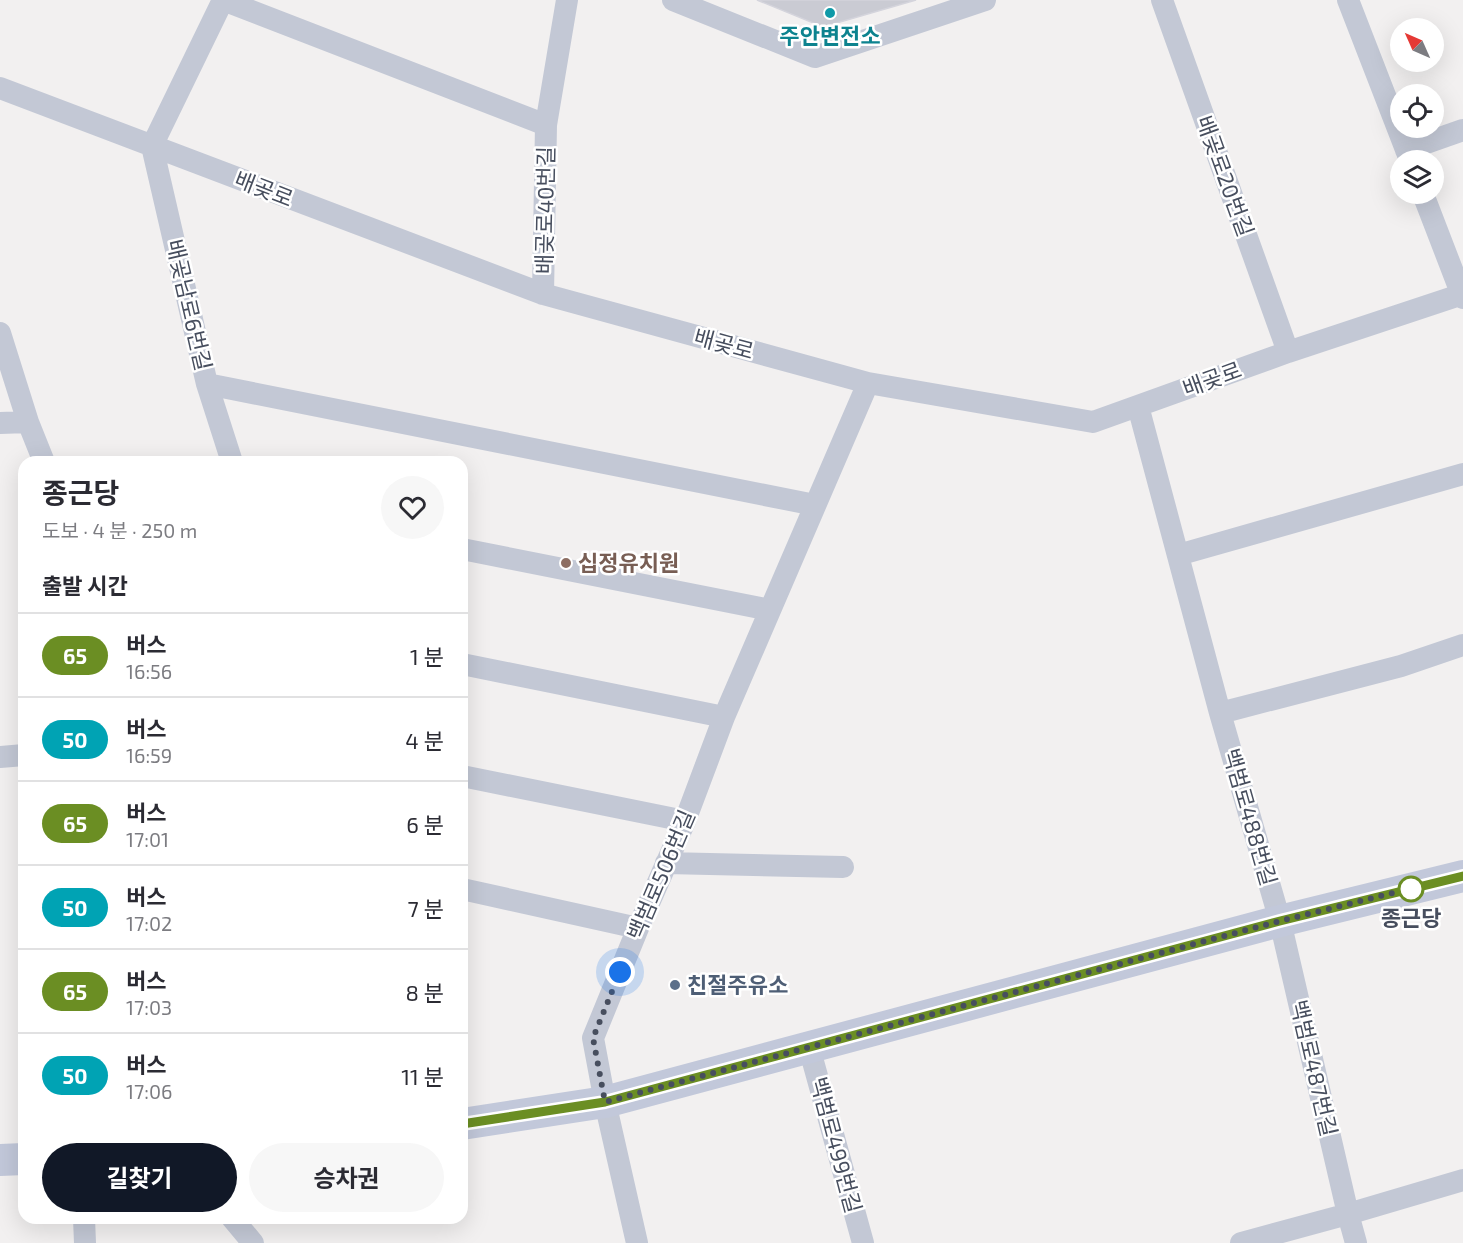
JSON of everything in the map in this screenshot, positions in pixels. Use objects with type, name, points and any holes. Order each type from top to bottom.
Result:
[{"type":"main road","points":[[468,1123],[605,1102],[1280,921],[1463,876]]},
{"type":"main road","points":[[0,1160],[18,1159]]},
{"type":"street","name":"배곶로40번길","points":[[223,0],[546,125]]},
{"type":"street","points":[[152,146],[223,0]]},
{"type":"street","name":"배곶로40번길","points":[[543,294],[546,125],[567,0]]},
{"type":"street","points":[[673,0],[815,57],[985,0]]},
{"type":"street","name":"배곶로20번길","points":[[1162,0],[1288,352]]},
{"type":"street","points":[[1348,0],[1406,150]]},
{"type":"street","name":"배곶로","points":[[0,88],[543,294],[868,383],[1093,422],[1288,352],[1463,295]]},
{"type":"street","points":[[1419,150],[1463,130]]},
{"type":"street","name":"배곶남로6번길","points":[[152,146],[207,384],[230,456]]},
{"type":"street","points":[[1427,204],[1463,295]]},
{"type":"street","points":[[0,333],[28,422],[42,456]]},
{"type":"street","name":"백범로506번길","points":[[637,1243],[593,1038],[685,821],[724,717],[868,383]]},
{"type":"street","points":[[207,384],[815,505]]},
{"type":"street","name":"백범로488번길","points":[[1138,406],[1220,713],[1280,921]]},
{"type":"street","points":[[0,423],[28,422]]},
{"type":"street","points":[[1178,555],[1463,474]]},
{"type":"street","points":[[468,550],[770,610]]},
{"type":"street","points":[[1220,713],[1401,666],[1463,645]]},
{"type":"street","points":[[468,665],[724,717]]},
{"type":"street","points":[[0,757],[18,756]]},
{"type":"street","points":[[468,777],[685,821]]},
{"type":"street","points":[[666,864],[843,867]]},
{"type":"street","points":[[468,890],[638,928]]},
{"type":"street","name":"백범로487번길","points":[[1280,921],[1356,1243]]},
{"type":"street","name":"백범로499번길","points":[[809,1047],[862,1243]]},
{"type":"street","points":[[1241,1243],[1299,1236],[1348,1214],[1463,1180]]},
{"type":"street","points":[[84,1224],[86,1243]]},
{"type":"street","points":[[237,1224],[254,1243]]},
{"type":"building","name":"주안변전소","points":[[757,0],[916,0],[823,27]]},
{"type":"bus line","name":"65","points":[[468,1123],[605,1102],[1280,921],[1463,876]]},
{"type":"place","name":"주안변전소","points":[[830,13]]},
{"type":"place","name":"십정유치원","points":[[566,563]]},
{"type":"place","name":"종근당","points":[[1411,889]]},
{"type":"place","name":"친절주유소","points":[[675,985]]},
{"type":"route","points":[[620,972],[593,1038],[605,1102],[1280,921],[1417,887],[1411,889]]}]
